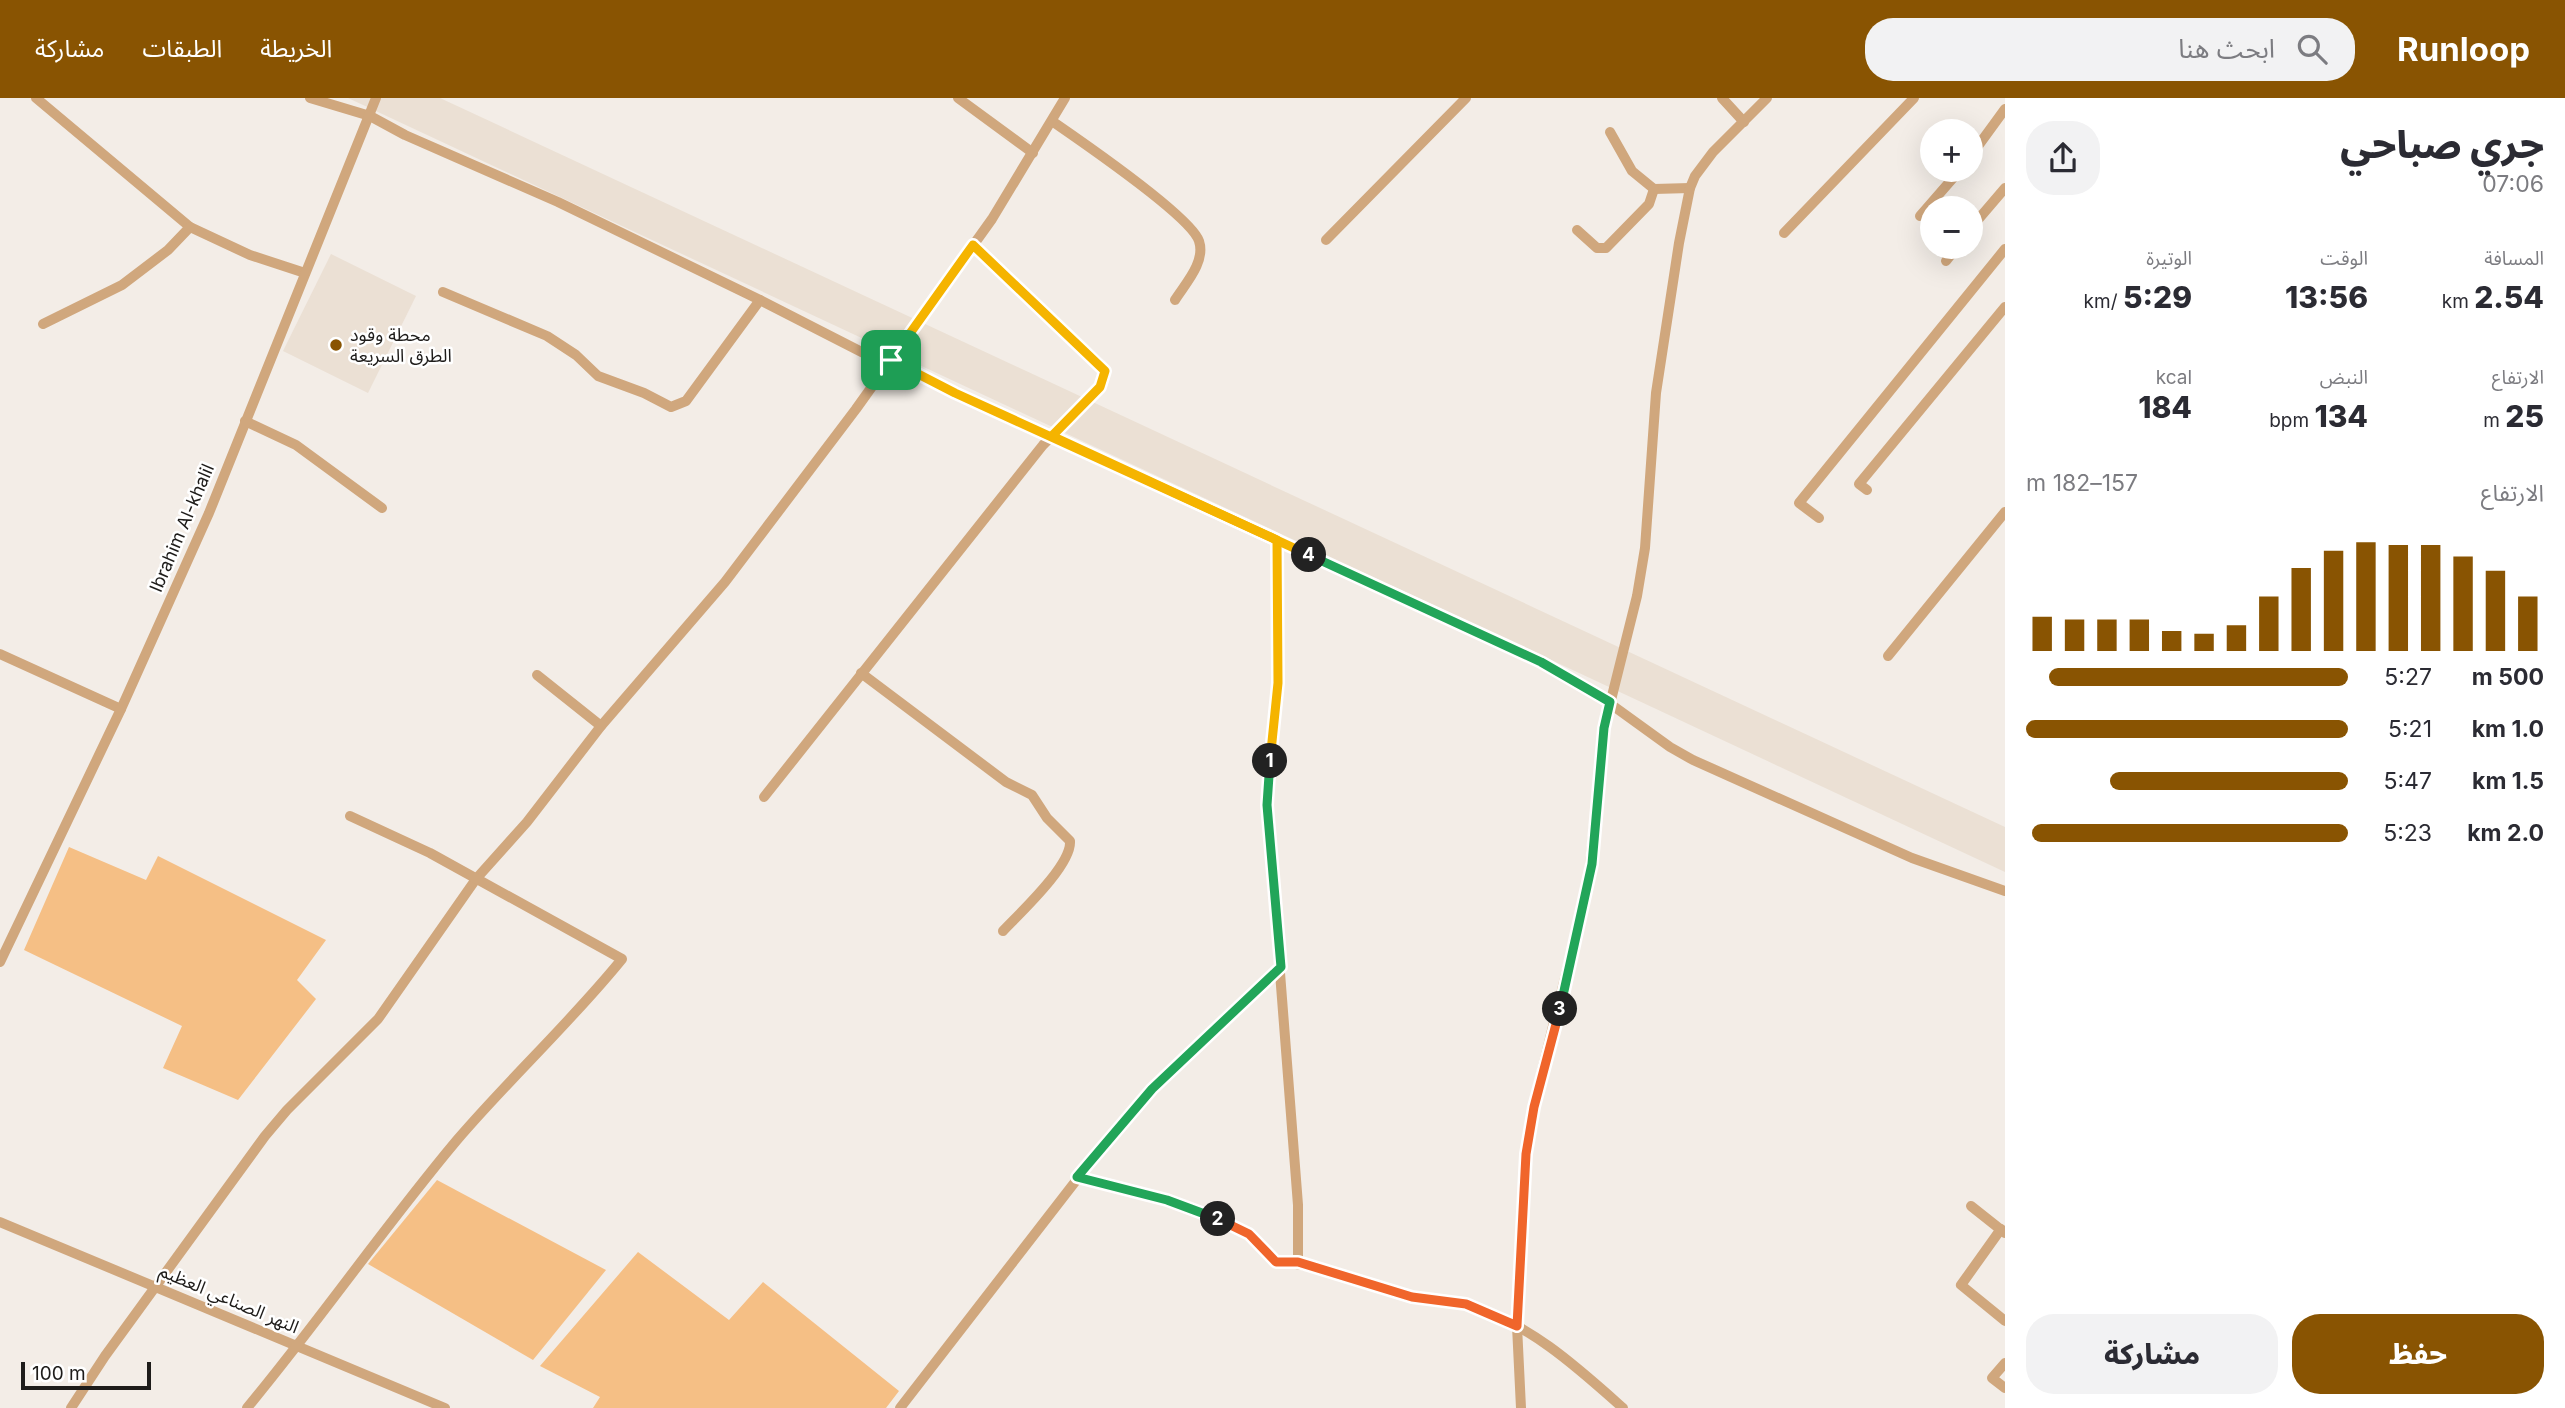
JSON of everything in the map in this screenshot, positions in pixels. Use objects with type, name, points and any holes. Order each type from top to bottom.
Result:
[{"type":"street","points":[[36,98],[190,227],[250,255],[305,273]]},
{"type":"street","points":[[310,98],[370,116],[889,363],[1541,662],[1610,702],[1686,757],[1901,853],[2005,891]]},
{"type":"street","name":"Ibrahim Al-khalil","points":[[0,962],[121,709],[209,513],[376,98]]},
{"type":"street","points":[[958,98],[1033,153]]},
{"type":"street","points":[[71,1408],[155,1286],[287,1110],[377,1018],[476,878],[527,822],[601,726],[724,582],[889,363],[973,245],[1066,98]]},
{"type":"street","points":[[1326,240],[1466,98]]},
{"type":"street","points":[[1721,98],[1744,122]]},
{"type":"street","points":[[1521,1408],[1517,1326],[1526,1154],[1534,1107],[1592,864],[1604,728],[1637,596],[1645,548],[1656,393],[1690,188],[1713,152],[1767,98]]},
{"type":"street","points":[[1784,233],[1913,98]]},
{"type":"street","points":[[1983,139],[2005,109]]},
{"type":"street","points":[[1052,121],[1122,170],[1197,237],[1200,256],[1175,300]]},
{"type":"street","points":[[1610,132],[1632,171],[1654,189],[1690,188]]},
{"type":"street","points":[[1937,196],[1950,182]]},
{"type":"street","points":[[1983,214],[2005,188]]},
{"type":"street","points":[[1577,230],[1597,247],[1606,247],[1652,201],[1654,189]]},
{"type":"street","points":[[43,324],[122,285],[168,250],[190,227]]},
{"type":"street","points":[[764,797],[1052,436],[1100,387],[1105,371],[973,245]]},
{"type":"street","points":[[1819,518],[1799,503],[2005,248]]},
{"type":"street","points":[[443,292],[547,335],[576,355],[598,376],[644,393],[671,407],[686,401],[760,300]]},
{"type":"street","points":[[1867,490],[1859,484],[2005,307]]},
{"type":"street","points":[[245,421],[296,445],[382,508]]},
{"type":"street","points":[[1888,656],[2005,512]]},
{"type":"street","points":[[1277,540],[1278,683],[1267,805],[1298,1205],[1298,1262]]},
{"type":"street","points":[[0,654],[121,709]]},
{"type":"street","points":[[861,673],[1006,782],[1032,795],[1047,818],[1070,841],[1070,851],[1056,871],[1003,931]]},
{"type":"street","points":[[537,675],[601,726]]},
{"type":"street","points":[[247,1408],[298,1347],[403,1205],[492,1101],[622,959],[430,853],[350,816]]},
{"type":"street","points":[[900,1408],[1077,1177],[1152,1089],[1281,967]]},
{"type":"street","points":[[1077,1177],[1167,1200],[1210,1216],[1249,1234],[1276,1262],[1298,1262],[1412,1297],[1466,1304],[1517,1326],[1550,1346],[1623,1408]]},
{"type":"street","points":[[1971,1206],[2003,1231],[1961,1286],[2005,1321]]},
{"type":"street","name":"النهر الصناعي العظيم","points":[[0,1222],[445,1408]]},
{"type":"street","points":[[2005,1363],[1992,1378],[2005,1388]]},
{"type":"shaded area","points":[[348,98],[440,98],[2005,827],[2005,872]]},
{"type":"shaded area","points":[[331,254],[416,296],[368,393],[283,351]]},
{"type":"shaded area","points":[[69,847],[146,880],[158,856],[326,940],[297,980],[316,999],[238,1100],[163,1068],[182,1026],[24,950]]},
{"type":"shaded area","points":[[437,1180],[606,1270],[533,1360],[368,1264]]},
{"type":"shaded area","points":[[638,1252],[729,1320],[763,1282],[899,1391],[886,1408],[593,1408],[600,1397],[540,1366]]},
{"type":"place","name":"محطة وقود الطرق السريعة","points":[[336,345]]},
{"type":"route","points":[[891,360],[955,393],[1125,469],[1277,540],[1278,579],[1279,640],[1278,683],[1267,805],[1281,967],[1152,1089],[1077,1177],[1167,1200],[1210,1216],[1249,1234],[1276,1262],[1298,1262],[1323,1272],[1381,1286],[1412,1297],[1466,1304],[1517,1326],[1526,1154],[1534,1107],[1592,864],[1604,728],[1610,702],[1541,662],[1487,638],[1125,469],[1052,436],[1100,387],[1105,371],[973,245],[891,360]]}]
